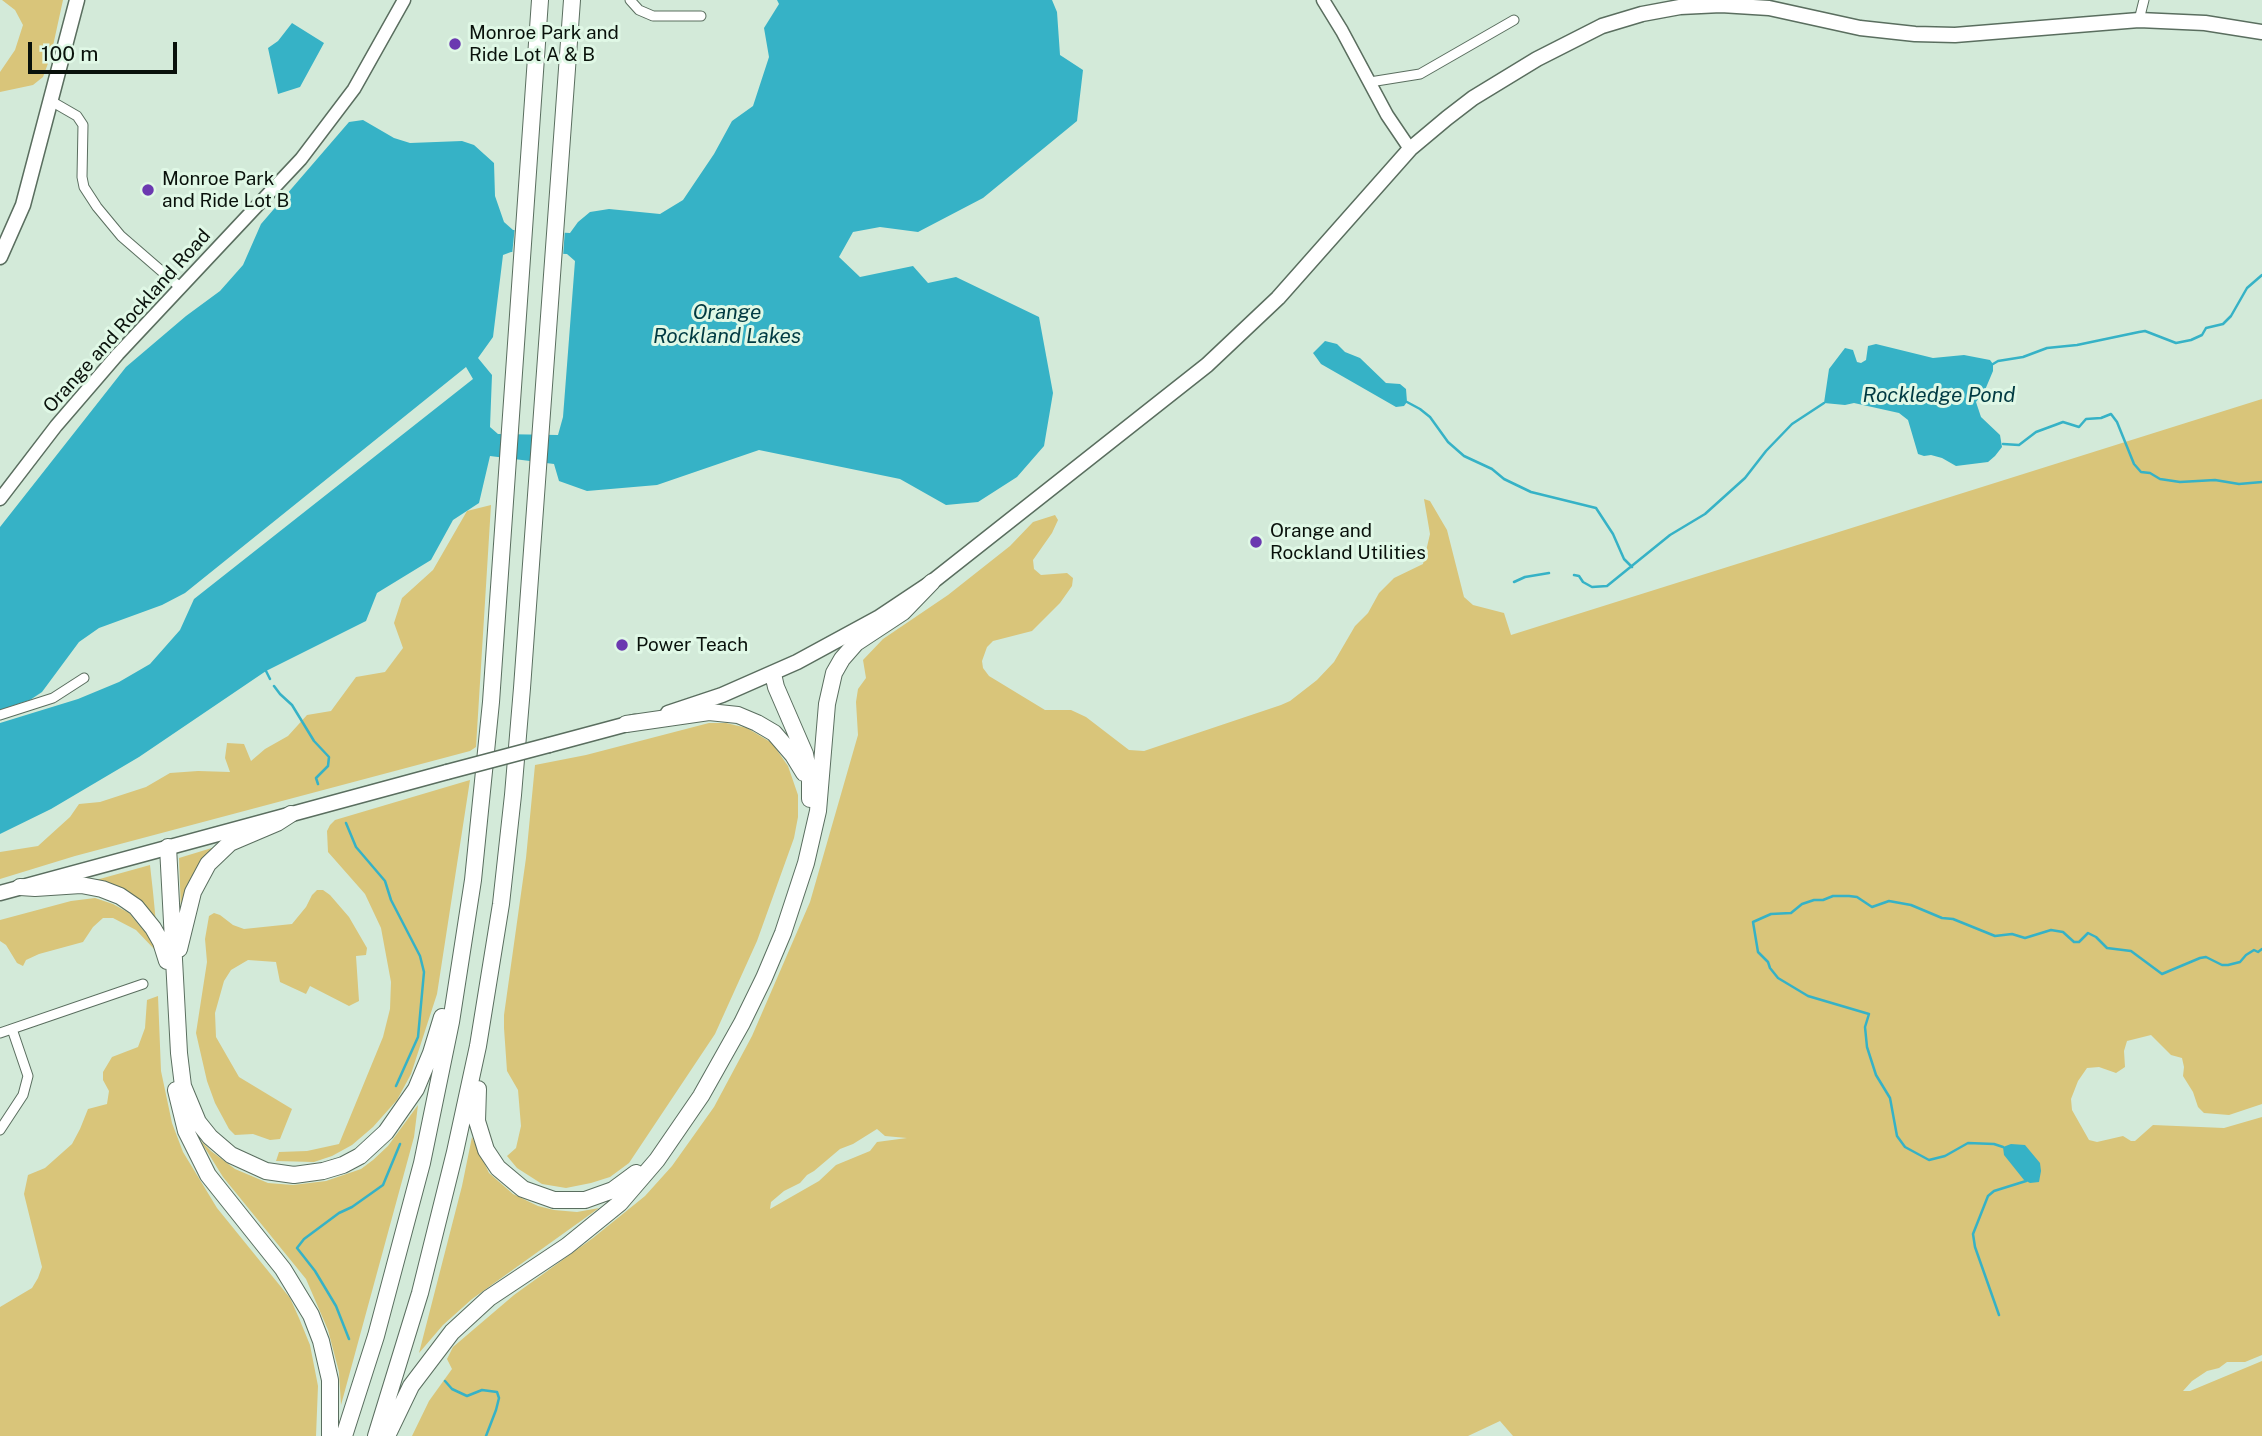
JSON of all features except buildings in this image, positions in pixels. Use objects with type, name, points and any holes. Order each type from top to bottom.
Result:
[{"type":"highway","points":[[344,1436],[376,1336],[413,1199],[438,1092],[465,937],[485,774],[540,0]]},
{"type":"highway","points":[[376,1436],[411,1327],[438,1225],[463,1118],[490,975],[513,795],[572,0]]},
{"type":"highway","points":[[568,54],[580,0]]},
{"type":"highway","points":[[387,1436],[411,1386],[452,1332],[497,1292],[567,1246],[603,1218],[645,1175],[685,1120],[742,1023],[783,933],[812,842],[821,786],[827,704],[837,666],[856,643],[903,612],[932,582]]},
{"type":"highway","points":[[490,975],[486,1040],[476,1102],[478,1130],[486,1150],[498,1168],[513,1182],[544,1198],[575,1201],[596,1198],[613,1190],[642,1166],[708,1071],[746,1000],[768,951],[792,885],[808,829],[810,780],[805,754],[773,674]]},
{"type":"highway","points":[[773,674],[783,686],[807,738],[821,786]]},
{"type":"highway","points":[[626,724],[709,712],[729,713],[749,719],[766,727],[786,746],[803,771],[810,799]]},
{"type":"highway","points":[[171,968],[197,881],[208,864],[230,844],[291,814]]},
{"type":"highway","points":[[165,848],[174,1081],[186,1131],[208,1175],[291,1280],[311,1315],[328,1367],[331,1393],[330,1436]]},
{"type":"highway","points":[[20,887],[81,885],[120,896],[135,907],[153,928],[171,968],[181,1075],[185,1094],[203,1129],[224,1149],[248,1164],[284,1174],[313,1174],[343,1165],[360,1156],[386,1132],[403,1110],[431,1053],[453,968],[465,937]]},
{"type":"main road","points":[[0,257],[23,205],[77,0]]},
{"type":"main road","points":[[0,893],[705,701],[773,674],[869,624],[932,582],[1207,365],[1278,298],[1410,149],[1473,98],[1537,59],[1602,26],[1642,14],[1680,7],[1721,5],[1769,8],[1860,28],[1915,34],[1955,35],[2139,20],[2193,22],[2262,32]]},
{"type":"street","name":"Orange and Rockland Road","points":[[0,499],[56,426],[118,354],[301,159],[340,110],[369,67],[404,0]]},
{"type":"street","points":[[629,0],[639,10],[653,16],[701,16]]},
{"type":"street","points":[[1323,0],[1387,116],[1410,149]]},
{"type":"street","points":[[2139,20],[2144,0]]},
{"type":"street","points":[[1370,82],[1420,74],[1514,20]]},
{"type":"street","points":[[51,101],[77,116],[83,125],[82,177],[84,187],[97,207],[121,236],[181,288]]},
{"type":"street","points":[[0,715],[53,698],[84,678]]},
{"type":"street","points":[[0,1033],[143,984]]},
{"type":"street","points":[[0,1129],[23,1094],[28,1076],[12,1029]]},
{"type":"shaded area","points":[[2,0],[63,0],[51,55],[43,77],[33,85],[0,92],[0,72],[15,50],[23,25],[15,10]]},
{"type":"shaded area","points":[[2262,399],[2262,1104],[2229,1115],[2204,1113],[2198,1107],[2183,1076],[2182,1058],[2171,1055],[2151,1035],[2127,1041],[2124,1051],[2125,1067],[2116,1073],[2099,1067],[2087,1068],[2071,1099],[2072,1110],[2089,1140],[2097,1142],[2123,1136],[2135,1141],[2153,1125],[2224,1128],[2262,1117],[2262,1355],[2245,1362],[2227,1362],[2219,1368],[2207,1371],[2183,1391],[2190,1391],[2262,1361],[2262,1436],[1513,1436],[1500,1421],[1468,1436],[412,1436],[429,1401],[452,1369],[447,1359],[453,1347],[514,1295],[593,1238],[645,1196],[672,1166],[714,1107],[752,1036],[810,902],[858,735],[856,702],[858,689],[866,678],[863,660],[883,639],[948,595],[1010,546],[1033,522],[1055,515],[1058,520],[1033,560],[1034,569],[1041,575],[1067,573],[1073,578],[1072,586],[1060,603],[1032,631],[993,641],[987,647],[982,661],[983,668],[989,676],[1045,710],[1071,710],[1086,717],[1129,750],[1144,751],[1281,705],[1317,680],[1334,662],[1379,593],[1394,578],[1423,564],[1430,534],[1424,499],[1430,501],[1447,530],[1464,597],[1473,605],[1504,613],[1511,635]],"holes":[[[877,1129],[885,1136],[907,1138],[877,1142],[870,1151],[836,1165],[819,1181],[770,1209],[771,1202],[800,1183],[840,1149]]]},
{"type":"shaded area","points":[[491,505],[476,747],[470,751],[75,856],[0,879],[0,852],[38,846],[70,817],[79,804],[100,802],[146,787],[170,773],[230,772],[225,758],[227,743],[244,744],[251,761],[265,749],[288,736],[307,715],[331,711],[356,677],[385,672],[403,648],[394,623],[402,598],[433,570],[467,511]]},
{"type":"shaded area","points":[[709,723],[726,723],[747,728],[772,743],[788,766],[798,795],[794,838],[757,941],[715,1034],[629,1163],[610,1177],[591,1183],[566,1188],[542,1184],[517,1168],[507,1156],[516,1148],[521,1126],[518,1090],[507,1071],[504,1028],[535,765],[586,755]]},
{"type":"shaded area","points":[[470,780],[437,994],[411,1074],[397,1100],[373,1127],[352,1145],[314,1162],[276,1161],[279,1152],[307,1151],[339,1144],[383,1037],[390,1009],[391,982],[381,928],[365,894],[328,852],[327,831],[330,825],[335,820]]},
{"type":"shaded area","points":[[215,847],[181,911],[179,858]]},
{"type":"shaded area","points":[[150,865],[156,923],[112,885],[96,880]]},
{"type":"shaded area","points":[[317,890],[323,890],[330,895],[349,917],[367,948],[366,955],[356,956],[359,1001],[349,1006],[310,986],[306,994],[280,982],[276,962],[248,960],[231,970],[224,981],[215,1013],[216,1037],[239,1077],[292,1109],[280,1139],[270,1140],[253,1134],[235,1135],[215,1103],[196,1033],[207,962],[205,939],[209,916],[214,913],[220,915],[244,929],[292,924]]},
{"type":"shaded area","points":[[95,898],[129,913],[158,948],[155,950],[136,930],[113,918],[103,918],[83,942],[39,954],[26,960],[23,966],[17,963],[6,945],[0,941],[0,920],[71,901]]},
{"type":"shaded area","points":[[158,996],[161,1071],[172,1123],[183,1152],[217,1208],[290,1298],[310,1345],[318,1386],[316,1436],[0,1436],[0,1307],[32,1288],[42,1267],[24,1194],[28,1175],[45,1168],[72,1144],[88,1109],[107,1104],[109,1091],[103,1080],[103,1072],[112,1057],[138,1047],[145,1028],[147,1000]]},
{"type":"shaded area","points":[[418,1105],[414,1137],[341,1405],[339,1372],[328,1330],[306,1279],[223,1177],[200,1140],[235,1169],[268,1183],[293,1185],[326,1181],[361,1169],[373,1160],[388,1146]]},
{"type":"shaded area","points":[[472,1137],[489,1173],[513,1194],[554,1210],[577,1212],[599,1208],[472,1299],[443,1325],[419,1353],[462,1186]]},
{"type":"water","name":"Orange Rockland Lakes","points":[[777,0],[1052,0],[1057,12],[1060,55],[1083,70],[1077,121],[983,198],[918,232],[880,227],[853,232],[839,257],[860,277],[913,266],[928,283],[956,277],[1039,317],[1053,393],[1044,446],[1017,477],[978,502],[946,505],[900,479],[759,450],[657,485],[587,491],[559,481],[554,464],[490,456],[479,503],[453,520],[431,560],[377,593],[366,621],[266,671],[139,757],[51,809],[0,834],[0,723],[78,699],[119,682],[150,664],[180,630],[194,599],[473,379],[466,367],[185,593],[162,605],[99,628],[79,642],[42,692],[30,700],[0,710],[0,527],[126,367],[220,291],[243,265],[261,224],[349,122],[363,120],[394,138],[410,143],[462,141],[474,145],[494,163],[495,196],[504,222],[513,230],[570,233],[590,212],[609,209],[660,214],[683,200],[732,121],[753,106],[769,57],[764,28],[779,4]],"holes":[[[511,252],[567,254],[575,261],[563,417],[558,435],[498,434],[490,427],[492,375],[478,358],[493,337],[503,255]]]},
{"type":"water","points":[[292,23],[324,43],[300,87],[278,94],[268,48],[278,41]]},
{"type":"water","points":[[1325,341],[1337,344],[1345,352],[1360,358],[1386,383],[1400,384],[1406,389],[1407,402],[1404,406],[1396,407],[1321,364],[1313,353]]},
{"type":"water","name":"Rockledge Pond","points":[[1876,344],[1933,358],[1964,355],[1990,360],[1993,371],[1985,390],[1976,402],[1981,417],[2000,435],[2002,447],[1995,456],[1988,462],[1956,466],[1942,458],[1918,454],[1908,420],[1899,413],[1854,403],[1824,403],[1829,369],[1845,348],[1853,350],[1857,362],[1861,363],[1866,360],[1868,346]]},
{"type":"water","points":[[2011,1144],[2025,1145],[2040,1163],[2039,1182],[2030,1183],[2024,1180],[2004,1155],[2003,1147]]},
{"type":"pier","points":[[515,226],[565,229],[563,257],[512,255]]},
{"type":"waterway","points":[[1993,364],[2047,348],[2077,345],[2145,331],[2176,343],[2191,340],[2202,335],[2206,328],[2223,324],[2231,316],[2247,288],[2262,275]]},
{"type":"waterway","points":[[1407,402],[1430,417],[1448,442],[1464,456],[1492,469],[1504,479],[1531,492],[1596,508],[1613,534],[1624,559],[1632,567]]},
{"type":"waterway","points":[[1574,575],[1592,587],[1607,586],[1670,535],[1705,514],[1745,478],[1792,424],[1824,403]]},
{"type":"waterway","points":[[2003,444],[2019,445],[2036,432],[2063,422],[2079,427],[2086,419],[2111,414],[2117,422],[2134,464],[2141,472],[2180,482],[2262,482]]},
{"type":"waterway","points":[[1514,582],[1525,577],[1549,573]]},
{"type":"waterway","points":[[266,671],[270,679]]},
{"type":"waterway","points":[[274,686],[292,705],[314,741],[329,757],[328,766],[316,778],[318,784]]},
{"type":"waterway","points":[[346,823],[356,847],[385,881],[391,900],[420,956],[424,972],[418,1037],[396,1086]]},
{"type":"waterway","points":[[2003,1147],[1968,1143],[1945,1156],[1929,1160],[1905,1147],[1897,1136],[1890,1098],[1876,1075],[1867,1047],[1865,1027],[1869,1014],[1808,996],[1778,978],[1758,952],[1753,922],[1771,914],[1791,913],[1802,904],[1814,900],[1849,896],[1857,897],[1872,907],[1889,901],[1911,905],[1995,936],[2012,934],[2025,938],[2051,930],[2063,932],[2074,942],[2079,942],[2088,933],[2107,948],[2131,951],[2162,974],[2206,957],[2228,965],[2240,962],[2254,950],[2258,952],[2262,949]]},
{"type":"waterway","points":[[349,1339],[336,1306],[315,1271],[297,1248],[304,1239],[339,1213],[383,1185],[400,1144]]},
{"type":"waterway","points":[[1999,1315],[1973,1234],[1988,1196],[1994,1191],[2026,1181]]},
{"type":"waterway","points":[[445,1381],[452,1389],[467,1396],[482,1390],[497,1392],[499,1398],[486,1436]]},
{"type":"place","name":"Monroe Park and Ride Lot A & B","points":[[455,44]]},
{"type":"place","name":"Monroe Park and Ride Lot B","points":[[148,190]]},
{"type":"place","name":"Orange and Rockland Utilities","points":[[1256,542]]},
{"type":"place","name":"Power Teach","points":[[622,645]]}]
